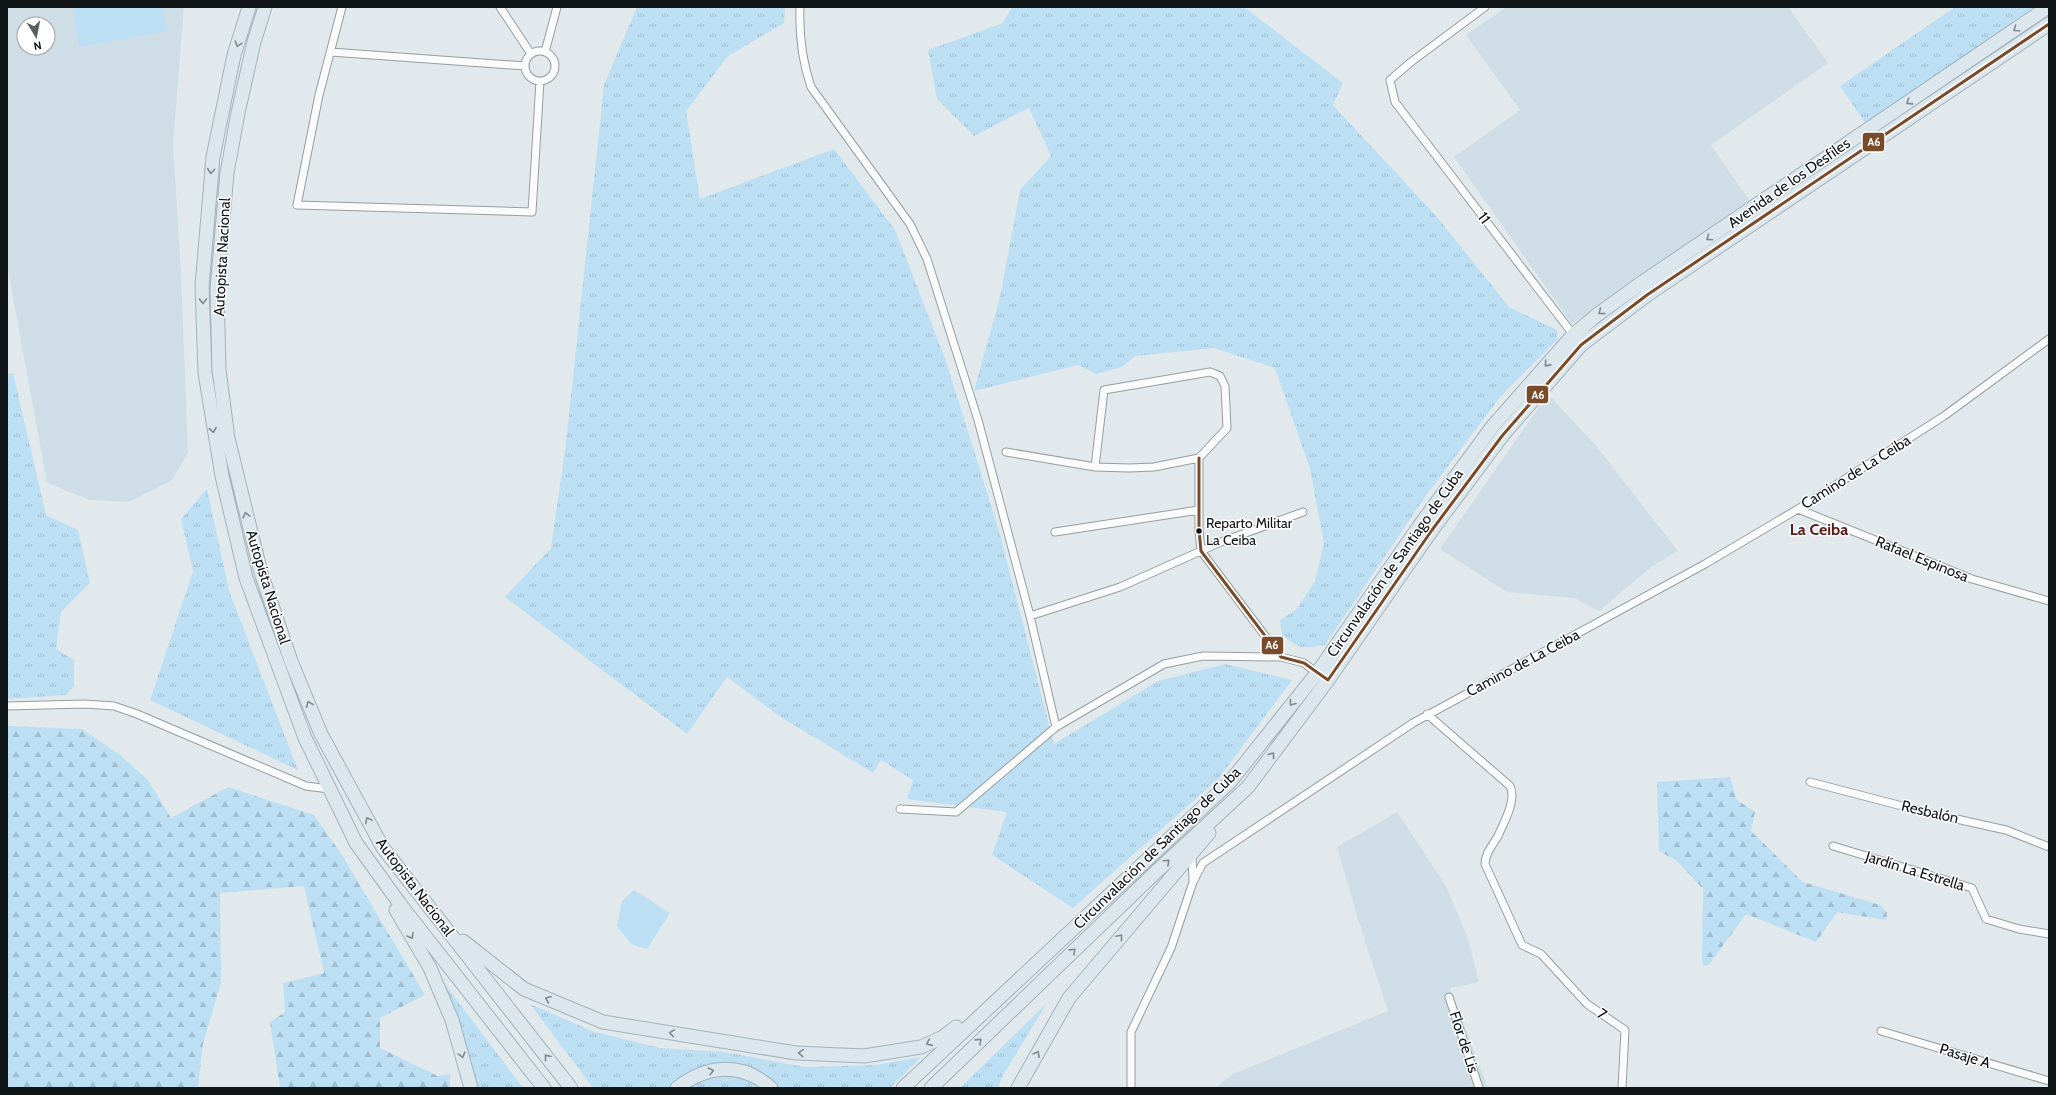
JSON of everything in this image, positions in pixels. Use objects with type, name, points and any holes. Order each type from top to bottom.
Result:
[{"type":"highway","name":"Autopista Nacional","points":[[249,7],[234,55],[213,157],[202,286],[205,374],[222,476],[246,578],[305,738],[356,843],[400,904],[544,1088]]},
{"type":"highway","name":"Autopista Nacional","points":[[265,7],[254,42],[238,113],[227,173],[217,289],[219,370],[228,438],[261,573],[290,661],[321,734],[383,848],[571,1088]]},
{"type":"highway","name":"Avenida de los Desfiles","points":[[1750,217],[2048,7]]},
{"type":"highway","name":"Avenida de los Desfiles","points":[[1577,340],[1597,315],[1636,286],[1750,217],[1984,69],[2049,24]]},
{"type":"highway","points":[[1976,58],[1984,69]]},
{"type":"highway","name":"Circunvalación de Santiago de Cuba","points":[[903,1088],[1230,782],[1317,673],[1420,525],[1492,428],[1577,340]]},
{"type":"highway","name":"Circunvalación de Santiago de Cuba","points":[[931,1088],[1158,870],[1248,787],[1328,680],[1432,530],[1502,436],[1577,340]]},
{"type":"highway","points":[[1018,1088],[1069,998],[1248,787]]},
{"type":"highway","points":[[356,843],[430,968],[452,1020],[470,1088]]},
{"type":"highway","points":[[441,923],[472,950],[524,988],[603,1022],[796,1052],[864,1056],[921,1047],[943,1037],[1039,961]]},
{"type":"highway","points":[[677,1088],[690,1077],[713,1069],[732,1069],[753,1075],[771,1088]]},
{"type":"street","points":[[342,7],[319,95],[298,205],[532,212],[540,81]]},
{"type":"street","points":[[500,7],[531,54]]},
{"type":"street","points":[[545,52],[557,7]]},
{"type":"street","points":[[800,7],[799,23],[803,65],[811,87],[910,224],[927,259],[978,420],[1030,616],[1056,727]]},
{"type":"street","name":"11","points":[[1485,7],[1411,62],[1390,80],[1395,102],[1577,340]]},
{"type":"street","points":[[540,51],[545,52],[553,59],[554,69],[550,77],[540,81],[531,78],[526,71],[526,61],[531,54],[540,51]]},
{"type":"street","points":[[331,52],[525,66]]},
{"type":"street","name":"Camino de La Ceiba","points":[[1131,1088],[1131,1032],[1172,948],[1193,882],[1203,863],[1427,714],[1698,567],[1798,508],[1944,416],[2049,339]]},
{"type":"street","points":[[1006,452],[1094,466],[1129,468],[1154,467],[1199,458],[1227,428],[1225,386],[1220,376],[1210,372],[1104,390],[1094,466]]},
{"type":"street","points":[[1199,458],[1201,551],[1282,657]]},
{"type":"street","name":"Rafael Espinosa","points":[[1798,508],[1972,579],[2049,601]]},
{"type":"street","points":[[1055,532],[1199,510]]},
{"type":"street","points":[[1030,616],[1120,587],[1221,542],[1303,512]]},
{"type":"street","points":[[900,809],[956,812],[1056,727],[1164,664],[1203,656],[1282,657],[1304,663],[1328,680]]},
{"type":"street","points":[[7,706],[85,704],[114,706],[137,714],[306,786],[329,789]]},
{"type":"street","name":"7","points":[[1427,714],[1491,767],[1510,786],[1514,797],[1498,836],[1487,855],[1485,864],[1522,945],[1541,954],[1587,1004],[1625,1030],[1622,1088]]},
{"type":"street","name":"Resbalón","points":[[1810,782],[1925,812],[2006,830],[2049,847]]},
{"type":"street","name":"Jardín La Estrella","points":[[1834,846],[1972,888],[1986,919],[2019,929],[2049,934]]},
{"type":"street","points":[[1192,852],[1193,882]]},
{"type":"street","name":"Flor de Lis","points":[[1449,997],[1479,1088]]},
{"type":"street","name":"Pasaje A","points":[[1881,1031],[2049,1081]]},
{"type":"shaded area","points":[[7,7],[184,7],[173,144],[181,272],[188,453],[171,481],[129,502],[90,500],[47,483],[7,265]]},
{"type":"shaded area","points":[[1506,7],[1788,7],[1828,63],[1711,145],[1749,200],[1572,324],[1454,157],[1520,110],[1466,35]]},
{"type":"shaded area","points":[[1548,394],[1597,447],[1678,551],[1651,567],[1599,611],[1574,598],[1507,592],[1440,549]]},
{"type":"shaded area","points":[[1397,812],[1446,886],[1468,939],[1479,982],[1450,988],[1488,1088],[1215,1088],[1233,1074],[1388,1011],[1358,919],[1337,847]]},
{"type":"green space","points":[[72,7],[163,7],[168,31],[79,47]]},
{"type":"green space","points":[[637,7],[785,7],[784,23],[728,56],[686,111],[700,199],[834,149],[895,230],[946,361],[999,531],[1054,744],[1158,681],[1225,664],[1292,680],[1219,778],[1073,908],[992,855],[1007,812],[907,799],[913,780],[881,760],[873,773],[781,717],[727,677],[687,734],[505,597],[551,548],[566,443],[604,85]]},
{"type":"green space","points":[[1012,7],[1244,7],[1343,83],[1333,105],[1437,217],[1509,307],[1557,330],[1557,340],[1501,396],[1427,494],[1325,645],[1302,647],[1293,643],[1282,635],[1280,620],[1297,609],[1315,581],[1324,543],[1310,469],[1275,368],[1214,348],[1135,356],[1122,367],[1096,374],[1078,365],[974,391],[1000,297],[1020,190],[1051,156],[1029,108],[974,136],[937,99],[928,50],[1003,23]]},
{"type":"green space","points":[[1955,7],[2034,7],[1866,124],[1840,86]]},
{"type":"green space","points":[[13,373],[46,515],[78,530],[90,583],[61,612],[56,649],[74,660],[74,686],[66,695],[7,699],[7,374]]},
{"type":"green space","points":[[207,489],[229,591],[298,770],[150,700],[193,571],[181,519]]},
{"type":"green space","points":[[7,726],[82,729],[119,754],[148,780],[171,818],[228,787],[314,815],[342,855],[425,995],[380,1018],[380,1048],[438,1076],[450,1074],[450,1088],[280,1088],[270,1022],[285,1012],[283,983],[324,973],[304,886],[220,893],[221,982],[203,1044],[198,1088],[7,1088]]},
{"type":"green space","points":[[1730,777],[1737,800],[1755,812],[1751,831],[1803,882],[1880,905],[1887,913],[1886,920],[1837,912],[1816,942],[1746,914],[1709,965],[1704,966],[1702,962],[1703,889],[1677,861],[1659,851],[1657,782]]},
{"type":"green space","points":[[634,890],[670,913],[647,949],[631,944],[617,926],[622,901]]},
{"type":"green space","points":[[444,983],[523,1088],[479,1088]]},
{"type":"green space","points":[[1047,1003],[1003,1075],[998,1088],[960,1088]]},
{"type":"green space","points":[[530,1004],[592,1031],[660,1048],[725,1052],[805,1067],[876,1065],[921,1057],[890,1088],[593,1088]]},
{"type":"transit line","name":"A6","points":[[1199,458],[1199,530],[1201,551],[1281,657],[1304,663],[1328,680],[1432,530],[1502,436],[1581,345],[1647,295],[2049,24]]},
{"type":"place","name":"Reparto Militar La Ceiba","points":[[1199,531]]},
{"type":"district","name":"La Ceiba","points":[[1819,529]]}]
